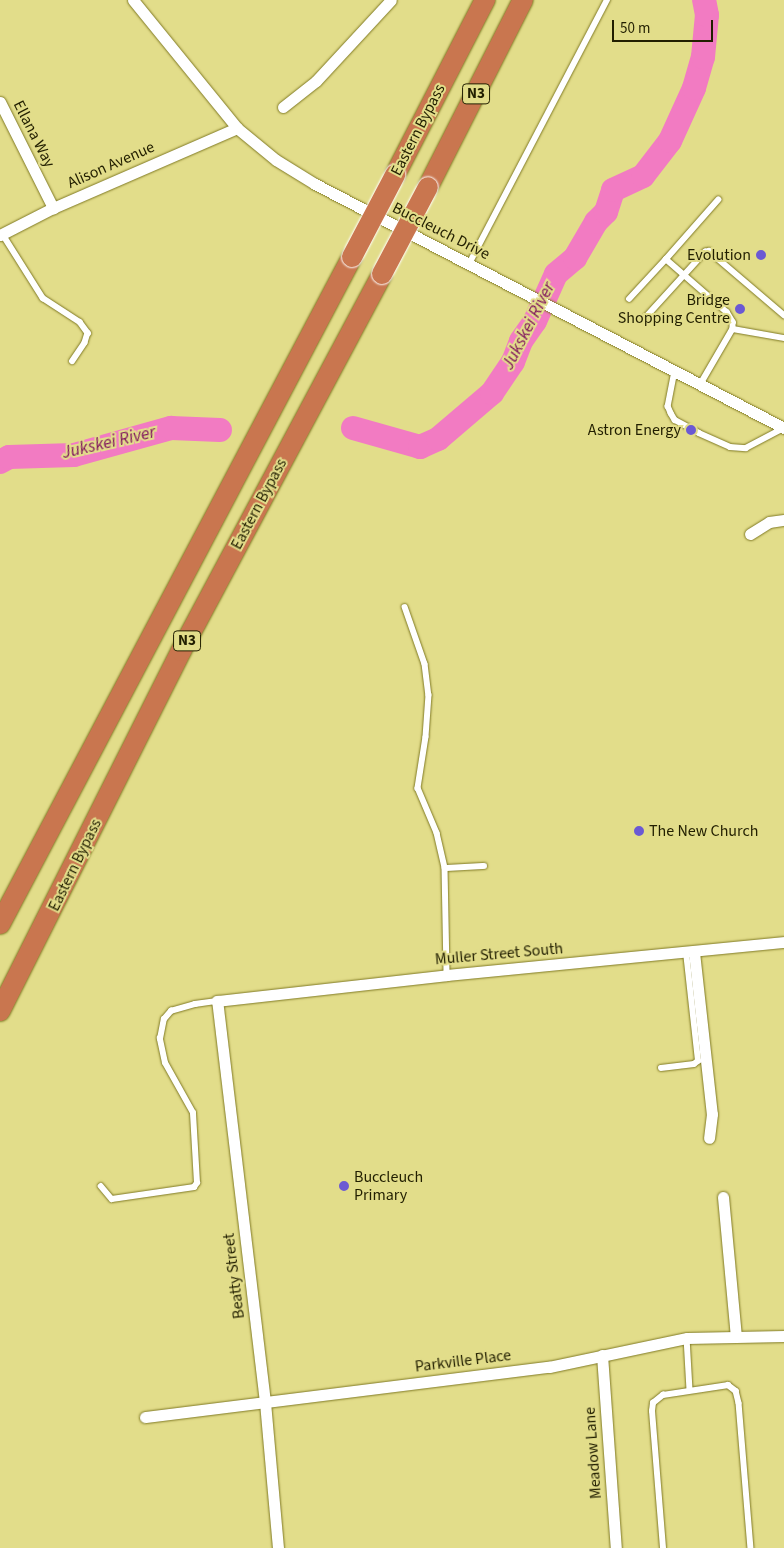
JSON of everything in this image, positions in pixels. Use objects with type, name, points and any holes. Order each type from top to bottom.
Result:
[{"type":"highway","name":"Eastern Bypass","points":[[0,924],[486,0]]},
{"type":"highway","name":"Eastern Bypass","points":[[0,1011],[181,651],[428,187],[524,0]]},
{"type":"street","name":"Buccleuch Drive","points":[[133,0],[237,128],[262,150],[315,184],[784,428]]},
{"type":"street","points":[[283,107],[316,81],[391,0]]},
{"type":"street","name":"Ellana Way","points":[[0,102],[53,208]]},
{"type":"street","name":"Alison Avenue","points":[[1,234],[53,208],[237,128]]},
{"type":"street","points":[[750,534],[769,522],[784,520]]},
{"type":"street","name":"Muller Street South","points":[[217,1001],[447,975],[784,942]]},
{"type":"street","points":[[690,952],[712,1114],[709,1138]]},
{"type":"street","name":"Beatty Street","points":[[217,1001],[265,1402],[278,1548]]},
{"type":"street","points":[[722,1198],[736,1336]]},
{"type":"street","name":"Parkville Place","points":[[145,1416],[550,1367],[688,1338],[784,1336]]},
{"type":"street","name":"Meadow Lane","points":[[602,1355],[616,1548]]},
{"type":"lane","points":[[469,264],[607,0]]},
{"type":"lane","points":[[629,299],[718,200]]},
{"type":"lane","points":[[1,234],[43,298],[80,322],[88,333],[85,343],[73,361]]},
{"type":"lane","points":[[644,318],[686,275],[705,252],[709,251],[784,315]]},
{"type":"lane","points":[[666,259],[728,312],[733,322],[733,329],[701,384]]},
{"type":"lane","points":[[733,329],[784,338]]},
{"type":"lane","points":[[675,371],[668,406],[675,420],[699,433],[730,447],[746,448],[784,428]]},
{"type":"lane","points":[[405,607],[425,664],[428,695],[426,736],[418,788],[437,833],[445,868],[447,975]]},
{"type":"lane","points":[[445,868],[484,866]]},
{"type":"lane","points":[[661,1068],[694,1064],[698,1061],[690,952]]},
{"type":"lane","points":[[101,1186],[112,1199],[194,1187],[197,1183],[195,1118],[192,1107],[165,1063],[160,1039],[164,1019],[171,1011],[195,1004],[217,1001]]},
{"type":"lane","points":[[688,1338],[690,1390]]},
{"type":"lane","points":[[663,1548],[652,1407],[655,1401],[663,1395],[728,1385],[736,1391],[739,1403],[751,1548]]},
{"type":"waterway","name":"Jukskei River","points":[[353,428],[420,447],[438,439],[492,393],[513,362],[521,341],[535,321],[556,274],[575,258],[596,222],[606,212],[613,190],[643,176],[670,141],[694,88],[703,57],[707,15],[704,0]]},
{"type":"waterway","name":"Jukskei River","points":[[0,462],[9,457],[74,455],[171,428],[220,430]]},
{"type":"place","name":"Evolution","points":[[761,255]]},
{"type":"place","name":"Bridge Shopping Centre","points":[[740,309]]},
{"type":"place","name":"Astron Energy","points":[[691,430]]},
{"type":"place","name":"The New Church","points":[[639,831]]},
{"type":"place","name":"Buccleuch Primary","points":[[344,1186]]}]
